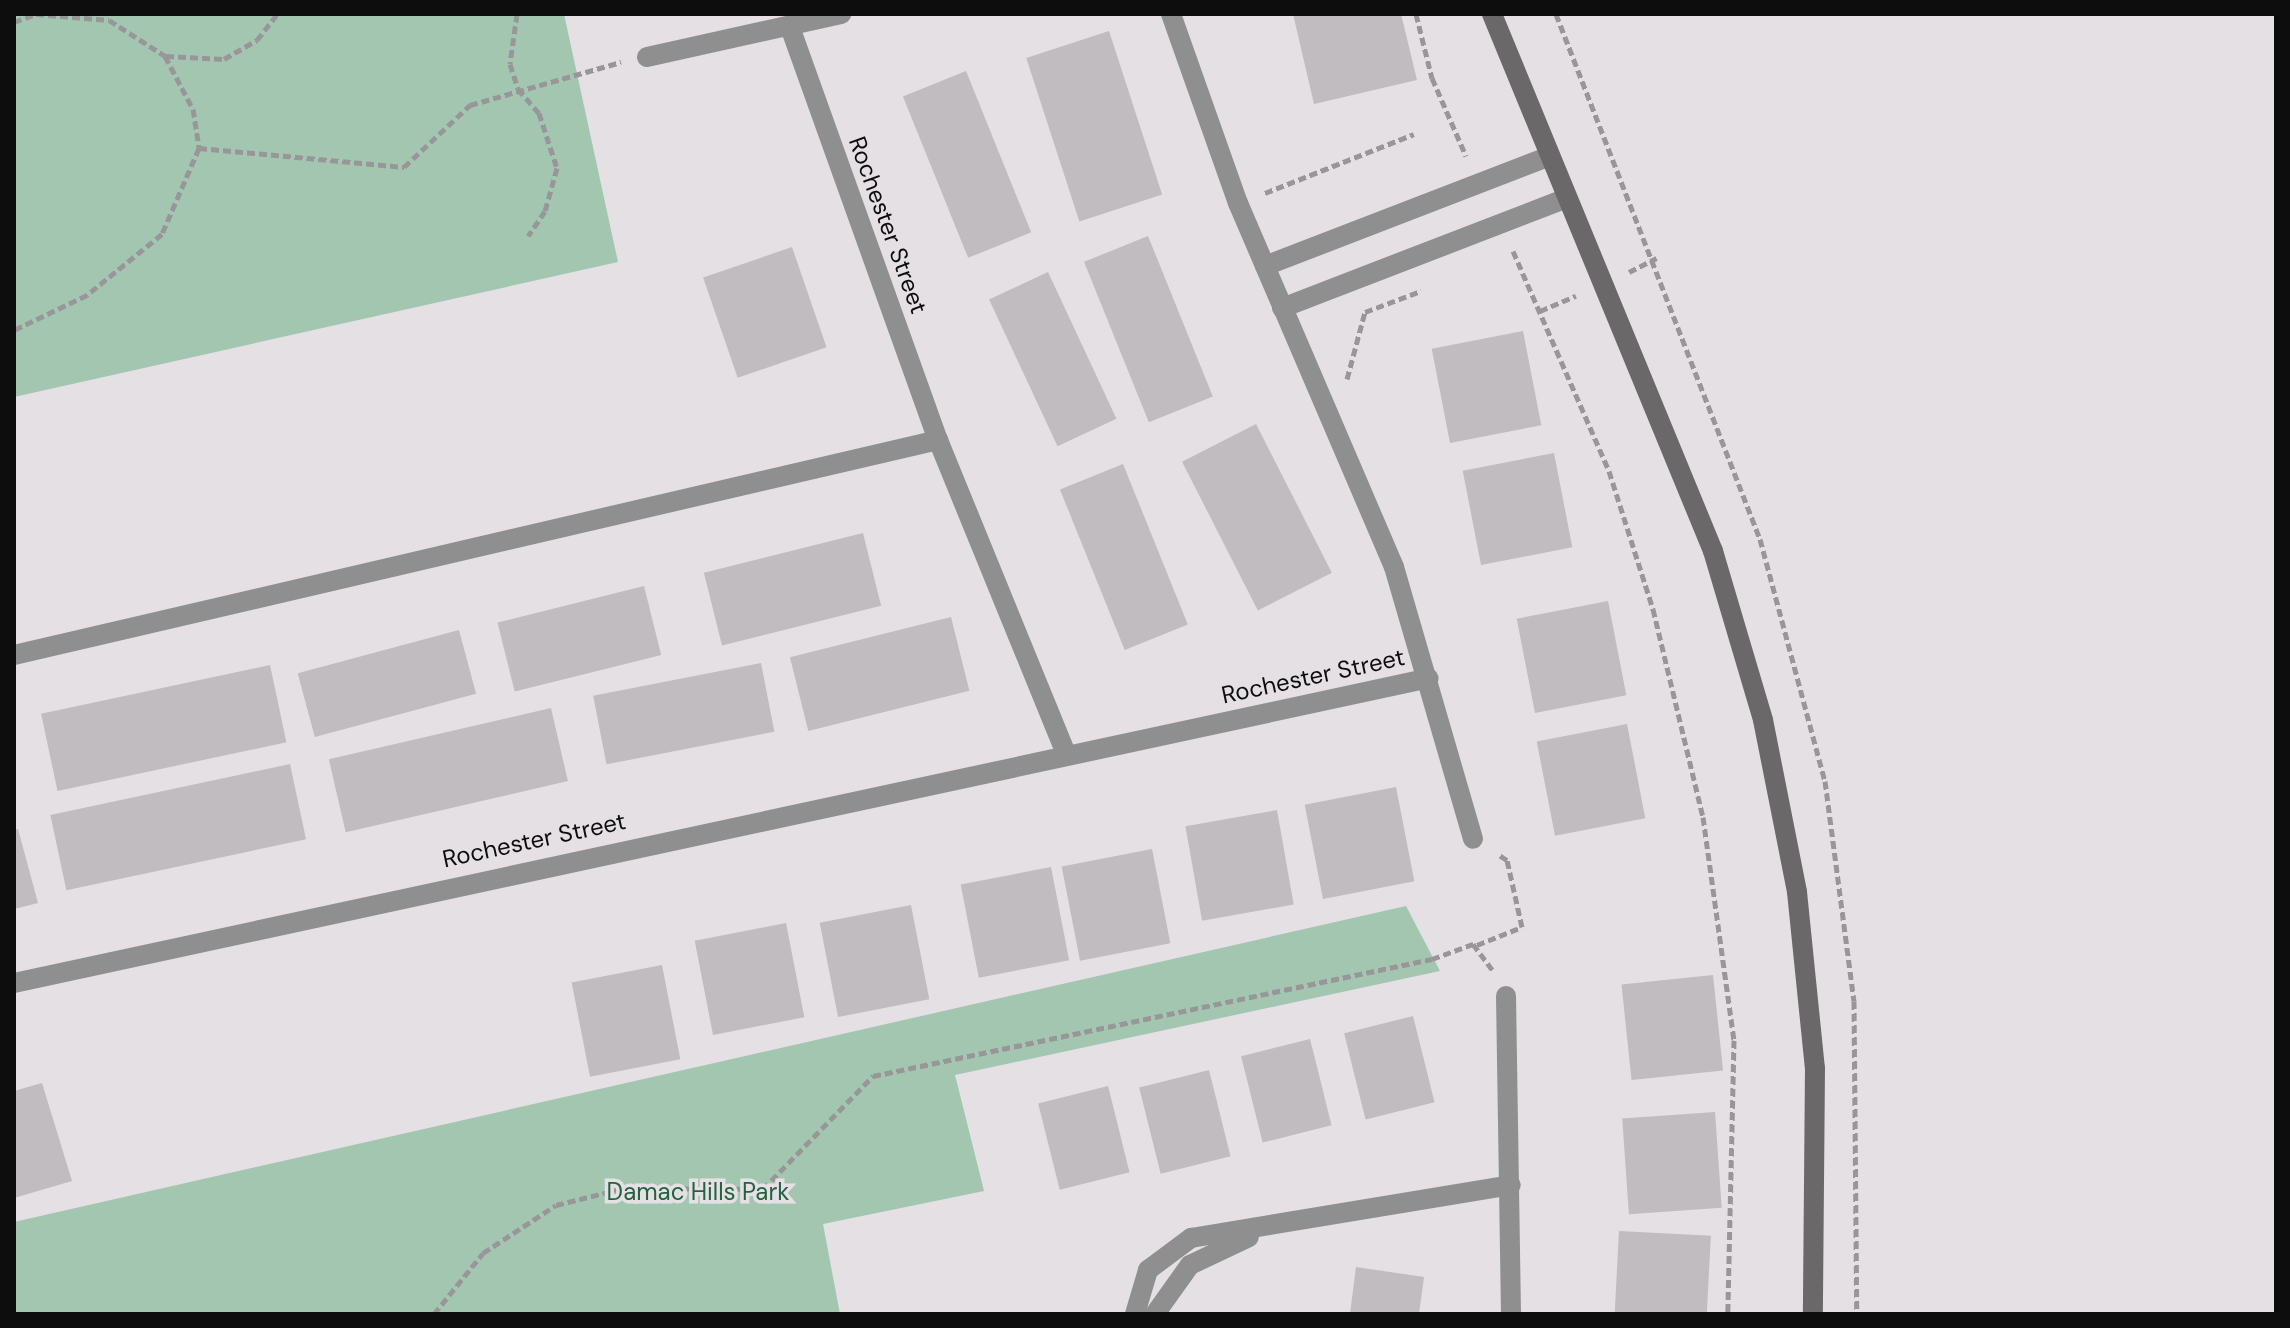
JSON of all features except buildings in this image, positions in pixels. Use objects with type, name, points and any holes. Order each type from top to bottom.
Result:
[{"type":"street","points":[[647,57],[841,14]]},
{"type":"street","name":"Rochester Street","points":[[1171,14],[1238,203],[1394,567],[1429,678],[1473,839]]},
{"type":"street","points":[[1492,14],[1565,199],[1713,551],[1763,720],[1797,892],[1815,1068],[1813,1314]]},
{"type":"street","name":"Rochester Street","points":[[790,27],[938,440],[1066,754]]},
{"type":"street","points":[[1265,266],[1548,157]]},
{"type":"street","points":[[1282,308],[1565,199]]},
{"type":"street","points":[[14,655],[938,440]]},
{"type":"street","name":"Rochester Street","points":[[14,983],[1429,678]]},
{"type":"street","points":[[1506,996],[1511,1314]]},
{"type":"street","points":[[1135,1314],[1148,1270],[1167,1250],[1191,1238],[1268,1230],[1511,1185]]},
{"type":"street","points":[[1155,1314],[1190,1265],[1268,1230]]},
{"type":"path","points":[[14,22],[36,14],[109,20],[165,56],[193,109],[199,148],[162,234],[87,295],[14,330]]},
{"type":"path","points":[[165,56],[224,59],[257,40],[277,14]]},
{"type":"path","points":[[517,14],[510,64],[518,89],[539,113],[557,168],[545,211],[528,236]]},
{"type":"path","points":[[1416,14],[1432,78],[1478,184]]},
{"type":"path","points":[[199,148],[404,167],[470,105],[518,89],[647,57]]},
{"type":"path","points":[[1238,203],[1414,134]]},
{"type":"path","points":[[1500,224],[1609,471],[1653,609],[1703,817],[1734,1040],[1728,1314]]},
{"type":"path","points":[[1501,259],[1515,254]]},
{"type":"path","points":[[1336,429],[1365,312],[1433,286]]},
{"type":"path","points":[[434,1314],[483,1253],[556,1205],[624,1188],[763,1189],[873,1076],[1477,945],[1522,927],[1507,860],[1473,839]]},
{"type":"path","points":[[1477,945],[1506,996]]},
{"type":"green space","points":[[14,14],[564,14],[618,262],[14,397]]},
{"type":"green space","name":"Damac Hills Park","points":[[1406,906],[1440,971],[955,1075],[984,1191],[823,1224],[840,1314],[14,1314],[14,1222]]}]
